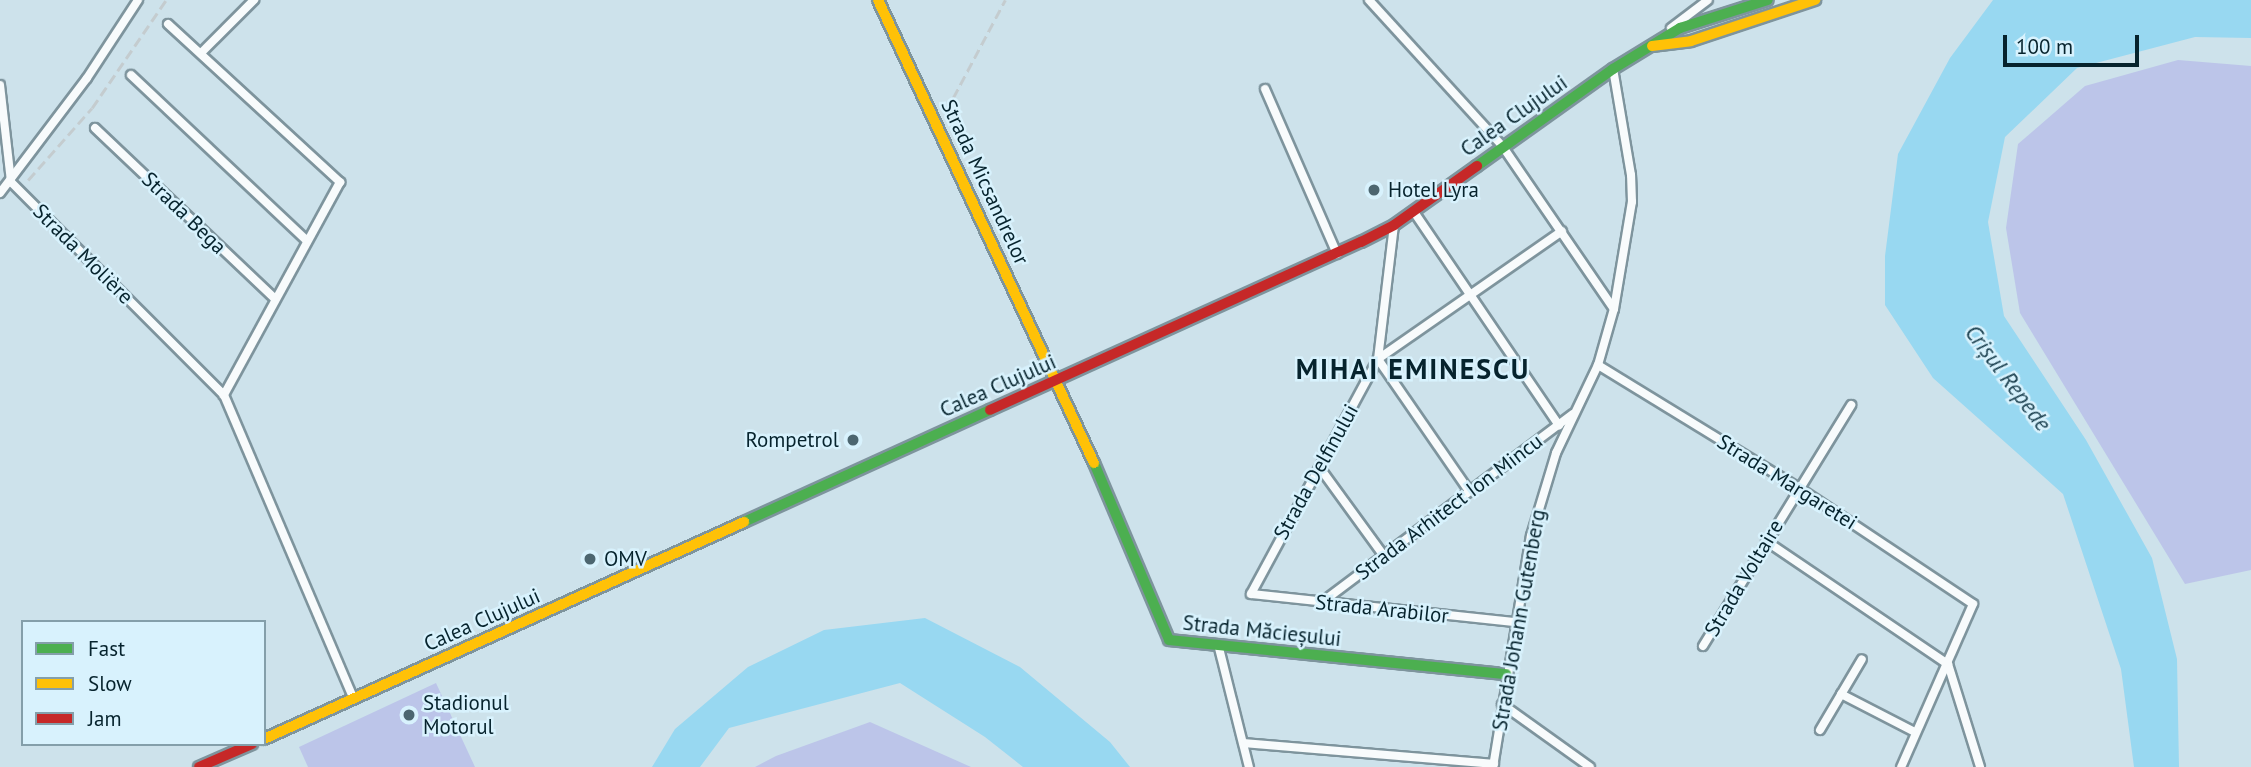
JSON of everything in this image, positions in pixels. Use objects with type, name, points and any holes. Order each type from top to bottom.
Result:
[{"type":"main road","name":"Strada Micsandrelor","points":[[878,0],[1059,380]]},
{"type":"main road","points":[[1652,46],[1680,28],[1754,2],[1768,0]]},
{"type":"main road","points":[[1652,46],[1691,41],[1777,6],[1815,0]]},
{"type":"main road","points":[[1691,41],[1701,31],[1751,17],[1754,2]]},
{"type":"main road","name":"Calea Clujului","points":[[266,738],[1338,254],[1395,225],[1613,69],[1652,46]]},
{"type":"main road","name":"Strada Măcieșului","points":[[1059,380],[1170,640],[1219,649],[1506,674]]},
{"type":"main road","points":[[199,767],[247,746]]},
{"type":"street","points":[[0,194],[138,0]]},
{"type":"street","points":[[202,52],[254,0]]},
{"type":"street","points":[[1369,0],[1503,147],[1614,309]]},
{"type":"street","name":"Calea Clujului","points":[[1652,46],[1708,0]]},
{"type":"street","points":[[168,24],[202,52],[340,182],[223,395]]},
{"type":"street","name":"Strada Johann Gutenberg","points":[[1494,766],[1515,622],[1548,475],[1598,365],[1614,309],[1632,202],[1632,175],[1613,69]]},
{"type":"street","points":[[131,75],[306,240]]},
{"type":"street","points":[[0,85],[11,182]]},
{"type":"street","points":[[1265,89],[1338,254]]},
{"type":"street","name":"Strada Bega","points":[[95,128],[274,298]]},
{"type":"street","name":"Strada Molière","points":[[11,182],[223,395],[354,698]]},
{"type":"street","points":[[1413,212],[1559,425]]},
{"type":"street","name":"Strada Delfinului","points":[[1251,594],[1378,359],[1395,225]]},
{"type":"street","points":[[1469,491],[1378,359],[1562,230]]},
{"type":"street","name":"Strada Margaretei","points":[[1598,365],[1798,488],[1973,604],[1948,664]]},
{"type":"street","name":"Strada Voltaire","points":[[1703,646],[1851,405]]},
{"type":"street","name":"Strada Arhitect Ion Mincu","points":[[1321,603],[1577,411]]},
{"type":"street","points":[[1320,468],[1384,556]]},
{"type":"street","points":[[1766,541],[1948,664],[1980,767]]},
{"type":"street","name":"Strada Arabilor","points":[[1251,594],[1515,622]]},
{"type":"street","points":[[1219,649],[1249,767]]},
{"type":"street","points":[[1820,730],[1862,659]]},
{"type":"street","points":[[1901,767],[1948,664]]},
{"type":"street","points":[[1841,694],[1915,733]]},
{"type":"street","points":[[1502,704],[1590,767]]},
{"type":"street","points":[[1244,743],[1494,766]]},
{"type":"shaded area","points":[[2178,60],[2251,66],[2251,570],[2185,584],[2020,313],[2006,228],[2018,144],[2085,86]]},
{"type":"shaded area","name":"Stadionul Motorul","points":[[436,683],[475,767],[308,767],[299,747]]},
{"type":"shaded area","points":[[870,722],[971,767],[755,767],[776,756]]},
{"type":"water","name":"Crișul Repede","points":[[1993,0],[2251,0],[2251,38],[2195,37],[2077,68],[2005,137],[1988,222],[2004,316],[2086,440],[2152,558],[2177,659],[2179,767],[2134,767],[2121,669],[2063,494],[1933,378],[1885,305],[1885,256],[1898,154],[1950,58]]},
{"type":"water","points":[[925,618],[1020,667],[1110,742],[1130,767],[1023,767],[985,737],[900,683],[729,728],[700,767],[652,767],[675,729],[748,667],[824,630]]},
{"type":"railway","points":[[28,180],[92,108],[166,0]]},
{"type":"railway","points":[[953,98],[1005,0]]},
{"type":"traffic: fast","points":[[1477,166],[1613,69],[1680,28],[1768,0]]},
{"type":"traffic: fast","points":[[744,522],[990,410]]},
{"type":"traffic: fast","points":[[1094,463],[1169,640],[1506,674]]},
{"type":"traffic: slow","points":[[878,0],[1094,463]]},
{"type":"traffic: slow","points":[[1652,46],[1691,41],[1815,0]]},
{"type":"traffic: slow","points":[[266,738],[744,522]]},
{"type":"traffic: jam","points":[[990,410],[1361,242],[1394,225],[1477,166]]},
{"type":"traffic: jam","points":[[199,767],[247,746]]},
{"type":"place","name":"Hotel Lyra","points":[[1374,190]]},
{"type":"place","name":"Rompetrol","points":[[853,440]]},
{"type":"place","name":"OMV","points":[[590,559]]},
{"type":"place","name":"Stadionul Motorul","points":[[409,715]]},
{"type":"district","name":"MIHAI EMINESCU","points":[[1413,369]]}]
